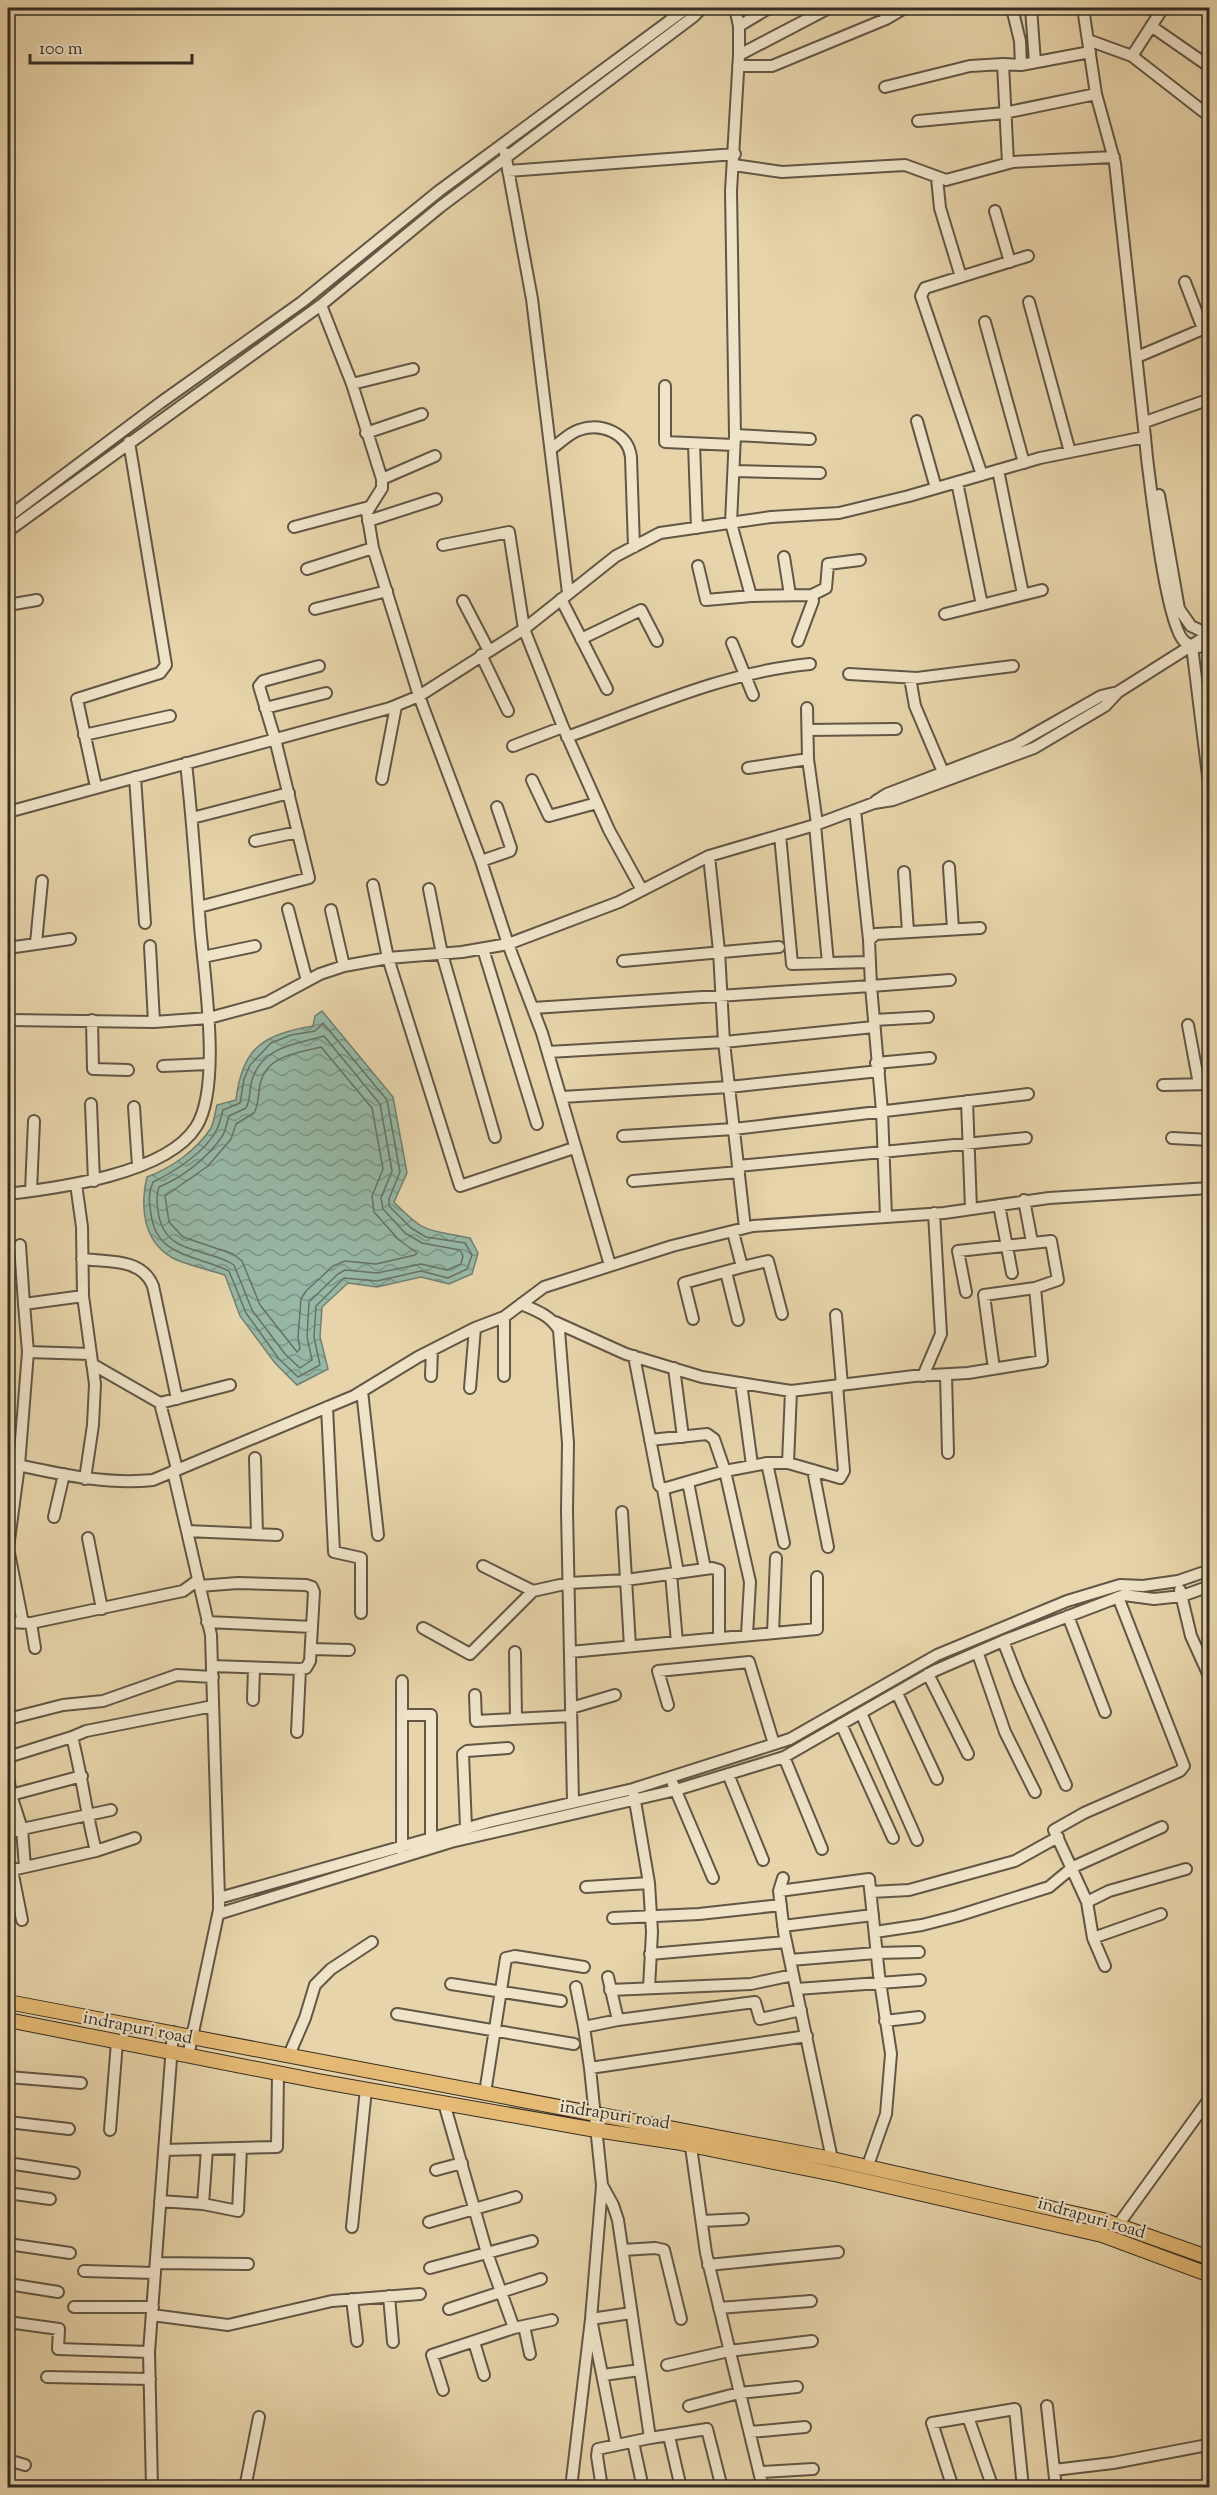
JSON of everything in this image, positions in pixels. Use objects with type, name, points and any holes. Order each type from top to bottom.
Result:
[{"type":"main road","name":"indrapuri road","points":[[8,2002],[192,2035],[832,2159],[1118,2225],[1209,2258]]},
{"type":"main road","name":"indrapuri road","points":[[8,2020],[278,2073],[690,2145],[839,2175],[1102,2235],[1209,2275]]},
{"type":"street","points":[[8,517],[267,326],[503,144],[687,8]]},
{"type":"street","points":[[8,531],[321,305],[440,207],[702,8]]},
{"type":"street","points":[[735,8],[739,26],[739,61],[734,166],[734,471],[731,523],[751,596]]},
{"type":"street","points":[[739,26],[769,8]]},
{"type":"street","points":[[739,61],[829,8]]},
{"type":"street","points":[[883,8],[886,19]]},
{"type":"street","points":[[739,61],[743,68],[772,66],[886,19],[905,8]]},
{"type":"street","points":[[1012,8],[1020,41],[1021,65]]},
{"type":"street","points":[[1031,8],[1035,62]]},
{"type":"street","points":[[1083,8],[1096,94],[1115,164],[1145,437],[1153,456],[1179,609],[1191,626],[1209,639]]},
{"type":"street","points":[[1132,56],[1163,8]]},
{"type":"street","points":[[1151,26],[1209,67]]},
{"type":"street","points":[[1088,40],[1132,56],[1204,112],[1209,113]]},
{"type":"street","points":[[885,87],[970,66],[1021,65],[1090,52]]},
{"type":"street","points":[[1003,64],[1008,163]]},
{"type":"street","points":[[918,121],[1004,113],[1096,94]]},
{"type":"street","points":[[503,144],[532,300],[551,449],[565,596],[581,639],[607,689]]},
{"type":"street","points":[[508,171],[734,166],[782,172],[904,165],[937,178],[950,179],[1008,163],[1115,164]]},
{"type":"street","points":[[937,178],[939,202],[961,277]]},
{"type":"street","points":[[995,211],[1010,262]]},
{"type":"street","points":[[982,475],[921,296],[925,288],[1028,256]]},
{"type":"street","points":[[1137,357],[1203,329],[1185,282]]},
{"type":"street","points":[[1029,302],[1070,452]]},
{"type":"street","points":[[321,305],[352,384],[382,480],[382,488],[369,507],[368,521],[373,548],[418,696],[482,861],[508,944],[548,1052],[574,1148],[610,1265]]},
{"type":"street","points":[[985,322],[1024,463]]},
{"type":"street","points":[[267,326],[275,337]]},
{"type":"street","points":[[352,384],[413,369]]},
{"type":"street","points":[[665,387],[665,442],[694,444],[734,440],[810,439]]},
{"type":"street","points":[[1145,422],[1208,403]]},
{"type":"street","points":[[366,433],[422,414]]},
{"type":"street","points":[[917,421],[936,488]]},
{"type":"street","points":[[551,449],[572,433],[586,428],[606,428],[621,437],[629,447],[631,457],[634,547]]},
{"type":"street","points":[[8,812],[396,706],[418,696],[524,629],[616,556],[660,533],[771,517],[839,513],[1024,463],[1145,437]]},
{"type":"street","points":[[96,787],[78,697],[160,673],[166,665],[129,442]]},
{"type":"street","points":[[694,444],[697,528]]},
{"type":"street","points":[[1148,448],[1146,458],[1171,615],[1180,637],[1192,646],[1209,792]]},
{"type":"street","points":[[382,480],[435,456]]},
{"type":"street","points":[[998,470],[1023,594]]},
{"type":"street","points":[[734,471],[819,473]]},
{"type":"street","points":[[957,482],[982,605]]},
{"type":"street","points":[[368,521],[436,500]]},
{"type":"street","points":[[294,527],[369,507]]},
{"type":"street","points":[[442,545],[509,532],[524,629],[565,732],[597,802],[642,890]]},
{"type":"street","points":[[307,569],[373,548]]},
{"type":"street","points":[[784,556],[790,595]]},
{"type":"street","points":[[698,566],[705,598],[709,602],[751,596],[812,595],[825,589],[828,564],[860,560]]},
{"type":"street","points":[[945,614],[1042,590]]},
{"type":"street","points":[[315,609],[387,591]]},
{"type":"street","points":[[798,641],[813,601],[812,595]]},
{"type":"street","points":[[8,605],[38,600]]},
{"type":"street","points":[[463,601],[508,711]]},
{"type":"street","points":[[581,639],[642,610],[657,641]]},
{"type":"street","points":[[8,1020],[154,1022],[209,1018],[268,1002],[307,981],[344,966],[388,958],[442,954],[508,944],[619,902],[708,856],[816,824],[874,803],[893,800],[1034,748],[1105,706],[1118,692],[1192,646],[1209,639]]},
{"type":"street","points":[[732,643],[753,696]]},
{"type":"street","points":[[513,746],[565,732],[744,674],[810,664]]},
{"type":"street","points":[[199,907],[309,878],[275,739],[259,690],[260,683],[319,666]]},
{"type":"street","points":[[849,674],[910,678],[1013,666]]},
{"type":"street","points":[[910,678],[915,706],[943,772]]},
{"type":"street","points":[[874,803],[887,794],[1015,745],[1101,696],[1118,692]]},
{"type":"street","points":[[265,708],[326,693]]},
{"type":"street","points":[[382,779],[396,706]]},
{"type":"street","points":[[807,708],[808,759],[828,963]]},
{"type":"street","points":[[84,735],[170,716]]},
{"type":"street","points":[[808,730],[896,729]]},
{"type":"street","points":[[748,768],[808,759]]},
{"type":"street","points":[[8,1194],[76,1184],[138,1166],[173,1149],[195,1128],[206,1105],[209,1018],[186,763]]},
{"type":"street","points":[[135,777],[145,923]]},
{"type":"street","points":[[532,780],[549,816],[597,802]]},
{"type":"street","points":[[192,818],[289,793]]},
{"type":"street","points":[[482,861],[511,849],[497,807]]},
{"type":"street","points":[[855,810],[869,940],[868,962],[882,1111],[886,1217]]},
{"type":"street","points":[[255,841],[298,832]]},
{"type":"street","points":[[780,835],[792,963],[868,962]]},
{"type":"street","points":[[708,856],[719,951],[724,1042],[745,1228]]},
{"type":"street","points":[[949,867],[953,929]]},
{"type":"street","points":[[903,872],[908,932]]},
{"type":"street","points":[[36,943],[42,881]]},
{"type":"street","points":[[373,885],[388,958],[460,1186],[574,1148]]},
{"type":"street","points":[[429,890],[442,954],[495,1137]]},
{"type":"street","points":[[288,909],[307,981]]},
{"type":"street","points":[[331,910],[344,966]]},
{"type":"street","points":[[869,940],[876,934],[980,928]]},
{"type":"street","points":[[8,948],[70,939]]},
{"type":"street","points":[[150,946],[154,1022]]},
{"type":"street","points":[[203,957],[255,946]]},
{"type":"street","points":[[622,961],[779,947]]},
{"type":"street","points":[[483,949],[537,1124]]},
{"type":"street","points":[[532,1008],[950,980]]},
{"type":"street","points":[[548,1052],[724,1042],[928,1017]]},
{"type":"street","points":[[92,1020],[93,1069],[128,1070]]},
{"type":"street","points":[[1163,1086],[1204,1084],[1188,1025]]},
{"type":"street","points":[[562,1097],[729,1086],[930,1058]]},
{"type":"street","points":[[163,1066],[208,1064]]},
{"type":"street","points":[[623,1136],[734,1129],[1028,1094]]},
{"type":"street","points":[[967,1101],[971,1209]]},
{"type":"street","points":[[91,1104],[94,1180]]},
{"type":"street","points":[[134,1107],[138,1166]]},
{"type":"street","points":[[31,1191],[34,1122]]},
{"type":"street","points":[[633,1181],[1026,1138]]},
{"type":"street","points":[[1172,1138],[1209,1140]]},
{"type":"street","points":[[76,1184],[82,1227],[83,1296],[95,1384],[93,1425],[85,1479]]},
{"type":"street","points":[[8,1463],[85,1479],[125,1483],[153,1480],[362,1391],[432,1350],[475,1328],[504,1317],[544,1287],[672,1246],[745,1228],[934,1214],[1024,1200],[1209,1188]]},
{"type":"street","points":[[1024,1200],[1032,1242]]},
{"type":"street","points":[[999,1205],[1012,1273]]},
{"type":"street","points":[[923,1376],[941,1334],[934,1214]]},
{"type":"street","points":[[733,1232],[742,1267]]},
{"type":"street","points":[[966,1292],[958,1251],[1051,1241],[1058,1280],[1035,1288],[984,1295],[994,1369]]},
{"type":"street","points":[[20,1245],[27,1352],[19,1465],[8,1548],[35,1648]]},
{"type":"street","points":[[82,1260],[133,1265],[147,1274],[153,1286],[177,1399]]},
{"type":"street","points":[[693,1319],[684,1283],[768,1261],[782,1314]]},
{"type":"street","points":[[726,1272],[738,1320]]},
{"type":"street","points":[[554,1322],[634,1356],[702,1377],[792,1391],[946,1375],[1042,1361],[1035,1288]]},
{"type":"street","points":[[24,1304],[83,1296]]},
{"type":"street","points":[[521,1304],[545,1314],[560,1330],[568,1443],[568,1583],[573,1802]]},
{"type":"street","points":[[663,1489],[725,1471],[767,1463],[788,1462],[840,1478],[844,1471],[836,1315]]},
{"type":"street","points":[[504,1317],[504,1376]]},
{"type":"street","points":[[470,1388],[475,1328]]},
{"type":"street","points":[[431,1376],[432,1350]]},
{"type":"street","points":[[27,1352],[92,1359],[160,1403],[207,1622],[212,1671],[219,1898],[218,1914],[188,2056]]},
{"type":"street","points":[[634,1356],[659,1485],[663,1489],[675,1574],[677,1642]]},
{"type":"street","points":[[674,1368],[683,1437]]},
{"type":"street","points":[[946,1375],[948,1453]]},
{"type":"street","points":[[741,1383],[752,1466]]},
{"type":"street","points":[[160,1403],[230,1385]]},
{"type":"street","points":[[362,1391],[378,1535]]},
{"type":"street","points":[[788,1462],[792,1391]]},
{"type":"street","points":[[327,1407],[334,1552],[361,1558],[361,1613]]},
{"type":"street","points":[[650,1440],[711,1435],[725,1471],[750,1582],[747,1635]]},
{"type":"street","points":[[255,1458],[257,1534]]},
{"type":"street","points":[[767,1463],[784,1543]]},
{"type":"street","points":[[813,1470],[828,1547]]},
{"type":"street","points":[[54,1517],[64,1474]]},
{"type":"street","points":[[688,1482],[705,1569]]},
{"type":"street","points":[[622,1512],[630,1646]]},
{"type":"street","points":[[186,1531],[277,1535]]},
{"type":"street","points":[[88,1538],[102,1609]]},
{"type":"street","points":[[773,1633],[776,1558]]},
{"type":"street","points":[[483,1566],[533,1591]]},
{"type":"street","points":[[423,1628],[465,1654],[473,1654],[533,1591],[568,1583],[626,1580],[716,1568],[719,1570],[718,1638]]},
{"type":"street","points":[[218,1914],[431,1843],[634,1794],[670,1777],[790,1739],[937,1655],[1067,1601],[1120,1585],[1143,1586],[1178,1581],[1209,1570]]},
{"type":"street","points":[[570,1652],[817,1629],[817,1577]]},
{"type":"street","points":[[1178,1581],[1191,1636],[1209,1678]]},
{"type":"street","points":[[8,1622],[27,1623],[102,1609],[183,1591],[198,1583],[306,1585],[312,1587],[314,1592],[310,1661],[306,1668],[254,1668],[177,1676],[103,1701],[63,1705],[8,1719]]},
{"type":"street","points":[[431,1843],[466,1828],[573,1802],[676,1790],[784,1757],[928,1674],[978,1654],[1003,1641],[1118,1597],[1129,1595],[1154,1599],[1182,1596],[1209,1586]]},
{"type":"street","points":[[1105,1966],[1093,1938],[1087,1902],[1073,1867],[1054,1830],[1084,1813],[1180,1771],[1184,1767],[1118,1597]]},
{"type":"street","points":[[1068,1616],[1105,1712]]},
{"type":"street","points":[[207,1622],[312,1627]]},
{"type":"street","points":[[1003,1641],[1019,1683],[1066,1785]]},
{"type":"street","points":[[311,1649],[349,1650]]},
{"type":"street","points":[[515,1652],[516,1719]]},
{"type":"street","points":[[978,1654],[1005,1731],[1035,1792]]},
{"type":"street","points":[[668,1705],[658,1671],[749,1662],[774,1744]]},
{"type":"street","points":[[253,1700],[254,1668]]},
{"type":"street","points":[[297,1732],[300,1669]]},
{"type":"street","points":[[928,1674],[968,1754]]},
{"type":"street","points":[[402,1681],[402,1852]]},
{"type":"street","points":[[897,1693],[937,1779]]},
{"type":"street","points":[[475,1695],[476,1721],[571,1712],[615,1695]]},
{"type":"street","points":[[8,1757],[86,1731],[213,1706]]},
{"type":"street","points":[[861,1713],[917,1840]]},
{"type":"street","points":[[402,1715],[430,1715],[431,1843]]},
{"type":"street","points":[[841,1724],[893,1838]]},
{"type":"street","points":[[72,1737],[82,1776],[86,1816],[96,1851]]},
{"type":"street","points":[[466,1828],[463,1754],[467,1751],[508,1748]]},
{"type":"street","points":[[784,1757],[822,1849]]},
{"type":"street","points":[[728,1774],[763,1860]]},
{"type":"street","points":[[8,1776],[9,1795],[22,1830],[24,1868]]},
{"type":"street","points":[[9,1795],[82,1776]]},
{"type":"street","points":[[670,1777],[713,1878]]},
{"type":"street","points":[[634,1794],[649,1883],[649,1988]]},
{"type":"street","points":[[8,1832],[111,1810]]},
{"type":"street","points":[[874,1932],[922,1925],[1049,1887],[1073,1867],[1162,1827]]},
{"type":"street","points":[[871,1892],[909,1890],[1015,1861],[1058,1837]]},
{"type":"street","points":[[22,1920],[10,1871],[96,1851],[135,1838]]},
{"type":"street","points":[[219,1898],[402,1852]]},
{"type":"street","points":[[1087,1902],[1108,1891],[1186,1869]]},
{"type":"street","points":[[783,1878],[779,1891],[783,1926],[832,2159]]},
{"type":"street","points":[[779,1891],[869,1879],[876,1953],[891,2054],[886,2114],[867,2168]]},
{"type":"street","points":[[586,1887],[649,1883]]},
{"type":"street","points":[[613,1917],[699,1914],[780,1905]]},
{"type":"street","points":[[1093,1938],[1161,1914]]},
{"type":"street","points":[[783,1926],[873,1915]]},
{"type":"street","points":[[289,2055],[305,2018],[315,1985],[331,1969],[372,1942]]},
{"type":"street","points":[[650,1954],[786,1942]]},
{"type":"street","points":[[790,1960],[920,1952]]},
{"type":"street","points":[[485,2093],[507,1958],[510,1956],[584,1967]]},
{"type":"street","points":[[610,1990],[751,1984],[793,1975]]},
{"type":"street","points":[[608,1977],[618,2020]]},
{"type":"street","points":[[796,1989],[921,1980]]},
{"type":"street","points":[[451,1984],[561,2001]]},
{"type":"street","points":[[571,2487],[591,2319],[602,2185],[590,2068],[576,1987]]},
{"type":"street","points":[[584,2027],[618,2020],[755,2002],[760,2019],[801,2010]]},
{"type":"street","points":[[397,2014],[574,2044]]},
{"type":"street","points":[[885,2021],[919,2017]]},
{"type":"street","points":[[152,2487],[149,2352],[173,2032]]},
{"type":"street","points":[[590,2068],[807,2036]]},
{"type":"street","points":[[110,2130],[117,2042]]},
{"type":"street","points":[[164,2150],[277,2147],[278,2073]]},
{"type":"street","points":[[8,2077],[81,2083]]},
{"type":"street","points":[[352,2227],[366,2089]]},
{"type":"street","points":[[1118,2225],[1206,2112],[1209,2098]]},
{"type":"street","points":[[444,2103],[487,2253],[501,2291],[530,2354]]},
{"type":"street","points":[[8,2122],[69,2129]]},
{"type":"street","points":[[690,2131],[690,2145],[708,2265],[763,2487]]},
{"type":"street","points":[[160,2201],[203,2204],[238,2211],[241,2148]]},
{"type":"street","points":[[203,2204],[207,2149]]},
{"type":"street","points":[[8,2163],[74,2173]]},
{"type":"street","points":[[436,2170],[462,2163]]},
{"type":"street","points":[[602,2185],[616,2213],[650,2438]]},
{"type":"street","points":[[8,2193],[50,2199]]},
{"type":"street","points":[[429,2222],[516,2197]]},
{"type":"street","points":[[702,2221],[742,2219]]},
{"type":"street","points":[[430,2268],[532,2241]]},
{"type":"street","points":[[8,2244],[70,2253]]},
{"type":"street","points":[[623,2250],[655,2248],[664,2250],[681,2319]]},
{"type":"street","points":[[708,2265],[838,2252]]},
{"type":"street","points":[[84,2271],[248,2264]]},
{"type":"street","points":[[449,2309],[541,2279]]},
{"type":"street","points":[[8,2284],[58,2292]]},
{"type":"street","points":[[75,2307],[152,2311],[228,2325],[314,2304],[420,2294]]},
{"type":"street","points":[[389,2296],[393,2342]]},
{"type":"street","points":[[352,2299],[357,2341]]},
{"type":"street","points":[[719,2308],[811,2301]]},
{"type":"street","points":[[591,2319],[631,2313]]},
{"type":"street","points":[[591,2319],[616,2444]]},
{"type":"street","points":[[443,2390],[432,2355],[519,2327],[552,2320]]},
{"type":"street","points":[[8,2322],[59,2329],[58,2349],[149,2352]]},
{"type":"street","points":[[666,2365],[729,2351],[812,2341]]},
{"type":"street","points":[[474,2342],[484,2375]]},
{"type":"street","points":[[603,2375],[640,2370]]},
{"type":"street","points":[[47,2377],[150,2379]]},
{"type":"street","points":[[689,2406],[740,2393],[797,2387]]},
{"type":"street","points":[[1047,2406],[1056,2487]]},
{"type":"street","points":[[953,2487],[932,2423],[1015,2409],[1023,2487]]},
{"type":"street","points":[[245,2487],[259,2417]]},
{"type":"street","points":[[968,2417],[993,2487]]},
{"type":"street","points":[[750,2432],[805,2427]]},
{"type":"street","points":[[602,2487],[597,2452],[602,2446],[707,2429],[722,2487]]},
{"type":"street","points":[[669,2436],[681,2487]]},
{"type":"street","points":[[633,2442],[642,2487]]},
{"type":"street","points":[[1054,2470],[1113,2463],[1207,2445]]},
{"type":"street","points":[[8,2460],[25,2465]]},
{"type":"street","points":[[760,2472],[813,2469]]},
{"type":"water","points":[[322,1011],[393,1097],[407,1173],[394,1202],[421,1226],[470,1238],[478,1253],[472,1274],[449,1284],[421,1277],[377,1287],[348,1283],[322,1307],[320,1337],[328,1369],[297,1385],[275,1363],[240,1316],[225,1275],[177,1260],[154,1242],[146,1222],[144,1200],[147,1177],[174,1164],[198,1144],[211,1128],[217,1105],[236,1100],[244,1068],[258,1046],[281,1034],[313,1026],[315,1016]]}]
